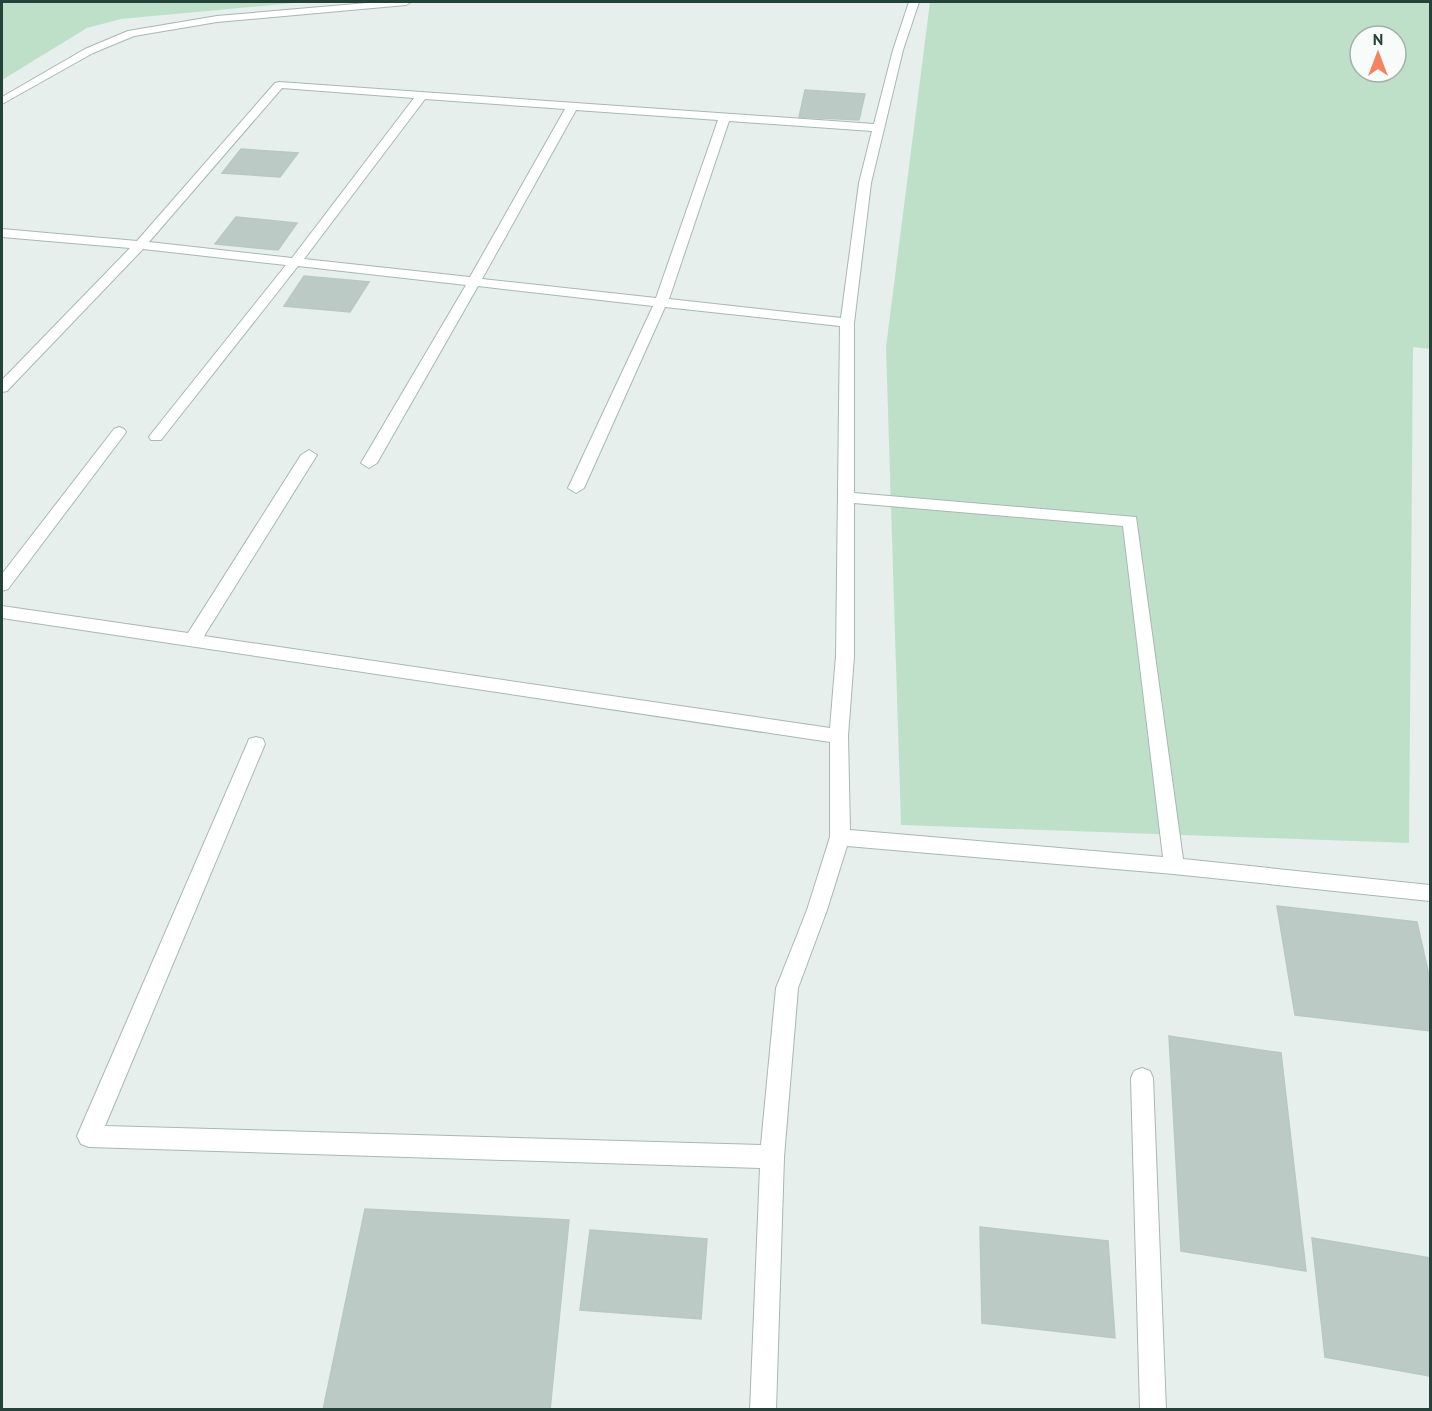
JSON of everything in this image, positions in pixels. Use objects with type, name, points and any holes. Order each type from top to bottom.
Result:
[{"type":"street","points":[[264,15],[278,2]]},
{"type":"street","points":[[2,101],[89,51],[132,33],[181,23],[406,2]]},
{"type":"street","points":[[763,1410],[772,1157],[787,988],[818,910],[840,837],[839,736],[845,656],[847,323],[865,183],[898,50],[914,2]]},
{"type":"street","points":[[2,388],[140,245],[279,85],[879,128]]},
{"type":"street","points":[[156,437],[295,262],[421,96]]},
{"type":"street","points":[[369,463],[474,282],[572,106]]},
{"type":"street","points":[[576,488],[661,302],[725,117]]},
{"type":"street","points":[[2,233],[140,245],[847,323]]},
{"type":"street","points":[[2,585],[119,432]]},
{"type":"street","points":[[193,640],[309,455]]},
{"type":"street","points":[[846,497],[1130,521],[1174,866]]},
{"type":"street","points":[[2,612],[839,736]]},
{"type":"street","points":[[256,744],[89,1136],[772,1157]]},
{"type":"street","points":[[840,837],[1174,866],[1431,893]]},
{"type":"street","points":[[1142,1078],[1153,1410]]},
{"type":"green space","points":[[2,2],[305,2],[121,19],[87,28],[2,80]]},
{"type":"green space","points":[[930,2],[1430,2],[1430,349],[1413,347],[1409,843],[901,825],[886,347]]},
{"type":"building","points":[[805,90],[865,94],[859,120],[799,117]]},
{"type":"building","points":[[241,149],[298,153],[280,177],[222,173]]},
{"type":"building","points":[[236,217],[297,223],[278,250],[215,244]]},
{"type":"building","points":[[304,276],[369,282],[350,312],[284,306]]},
{"type":"building","points":[[1277,906],[1417,922],[1430,980],[1430,1031],[1295,1015]]},
{"type":"building","points":[[1169,1036],[1281,1053],[1306,1271],[1181,1251]]},
{"type":"building","points":[[365,1209],[569,1220],[550,1410],[323,1410]]},
{"type":"building","points":[[980,1227],[1108,1241],[1115,1338],[982,1323]]},
{"type":"building","points":[[590,1230],[707,1239],[701,1319],[580,1310]]},
{"type":"building","points":[[1312,1238],[1430,1258],[1430,1376],[1325,1357]]}]
